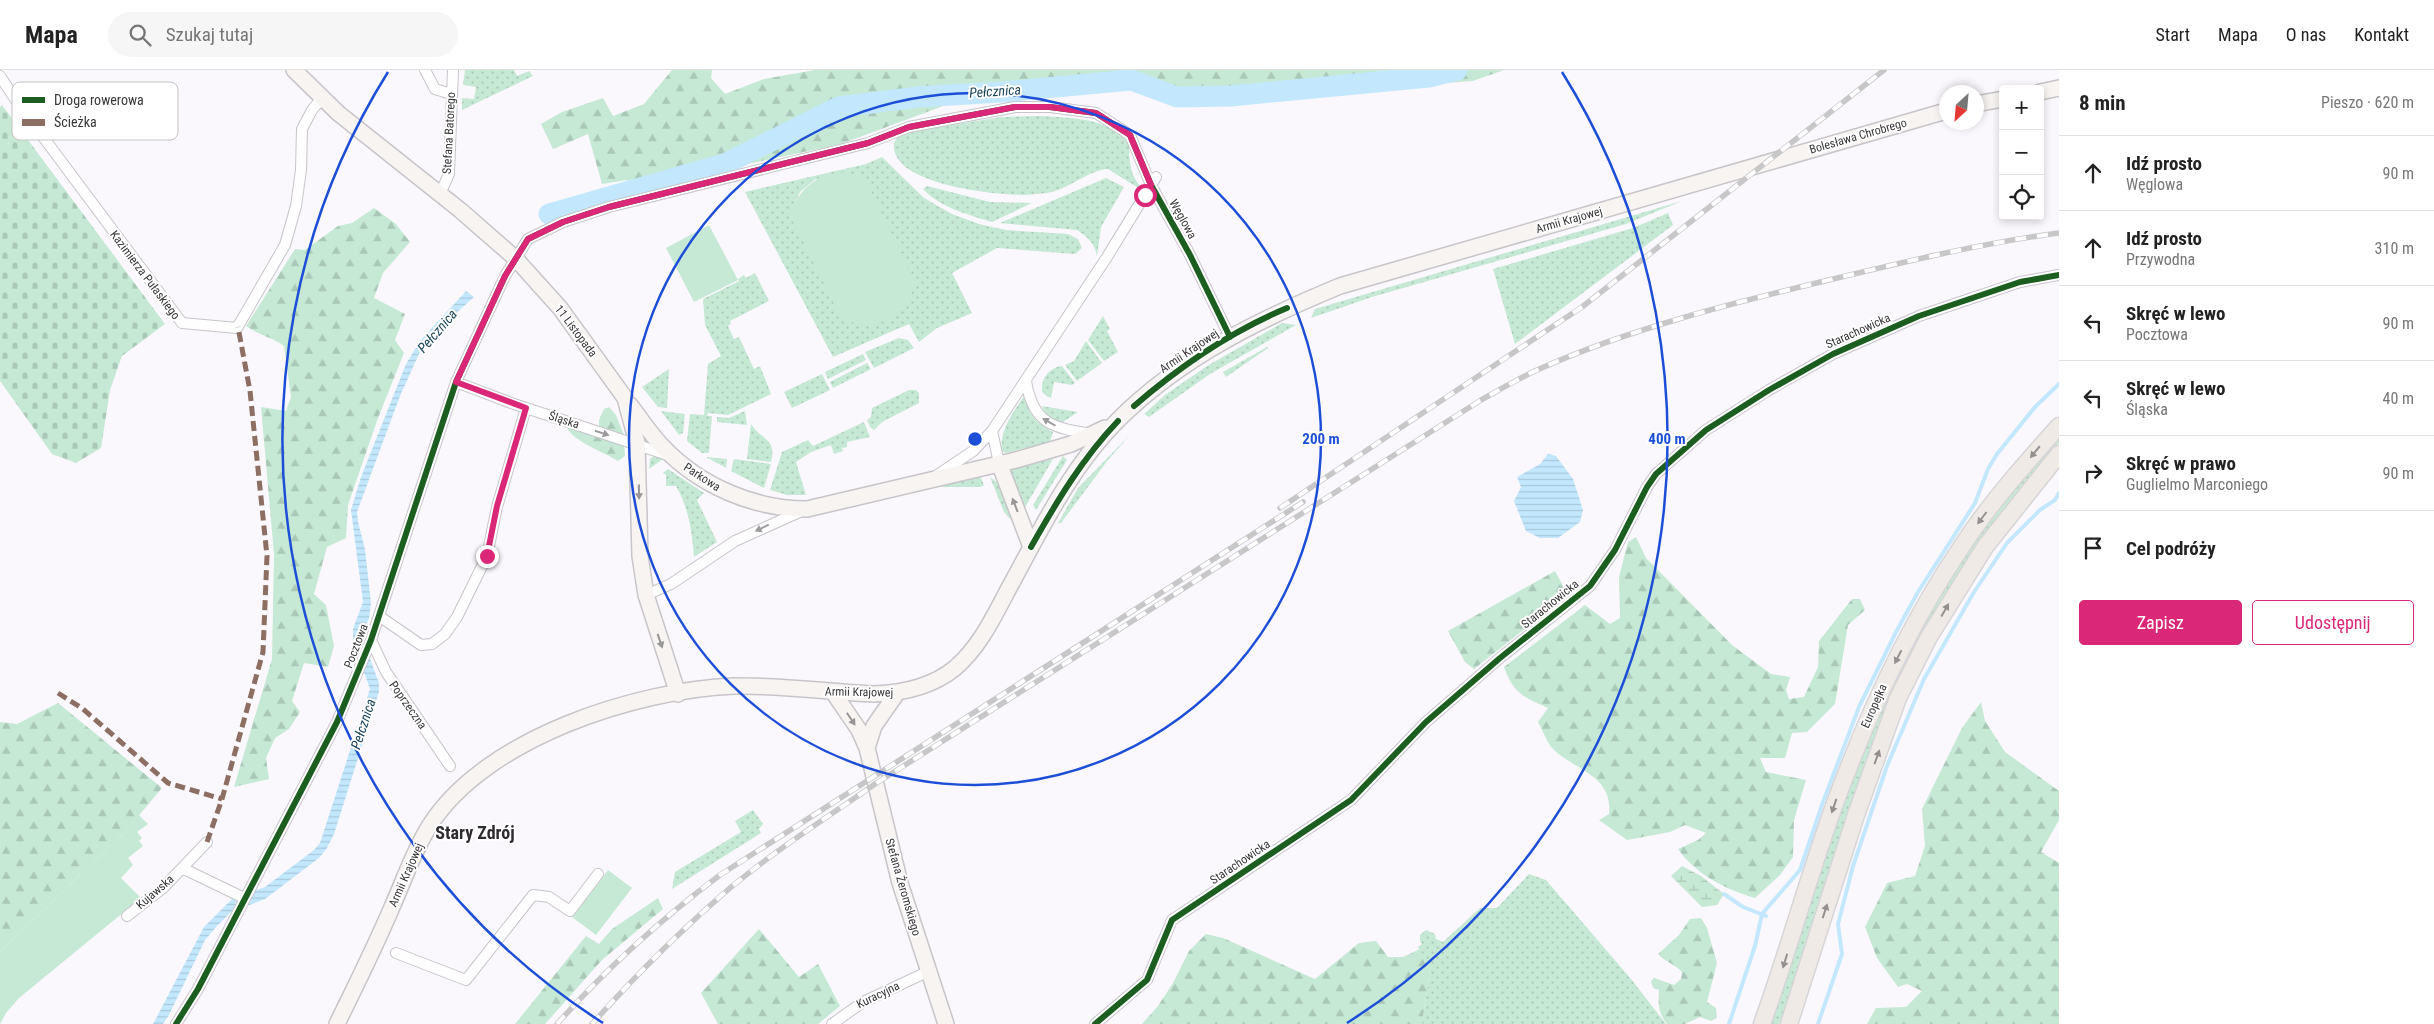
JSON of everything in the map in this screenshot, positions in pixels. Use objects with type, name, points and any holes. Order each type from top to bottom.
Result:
[{"type":"main road","name":"11 Listopada","points":[[294,70],[322,98],[515,258],[560,308],[625,398],[636,443],[640,556],[646,595],[678,694]]},
{"type":"main road","points":[[2044,91],[2059,88]]},
{"type":"main road","points":[[1984,103],[1999,100]]},
{"type":"main road","name":"Bolesława Chrobrego","points":[[1770,161],[1939,113]]},
{"type":"main road","name":"Armii Krajowej","points":[[337,1024],[375,946],[425,833],[436,816],[456,794],[501,758],[553,730],[613,708],[678,694],[736,686],[833,692],[897,693],[915,689],[940,677],[965,658],[988,627],[1060,494],[1095,445],[1118,421],[1157,386],[1230,337],[1281,310],[1340,286],[1770,161]]},
{"type":"main road","name":"Parkowa","points":[[625,398],[653,436],[672,456],[712,484],[741,498],[772,507],[807,509],[1071,444],[1095,434],[1118,421]]},
{"type":"main road","name":"Europejka","points":[[1762,1024],[1781,971],[1833,807],[1883,686],[1924,606],[1962,544],[2012,480],[2059,426]]},
{"type":"main road","name":"Europejka","points":[[1789,1024],[1856,815],[1898,698],[1929,637],[1985,546],[2059,454]]},
{"type":"main road","points":[[999,463],[1031,546]]},
{"type":"main road","name":"Stefana Żeromskiego","points":[[833,692],[859,730],[867,748],[900,883],[927,972],[946,1024]]},
{"type":"main road","points":[[867,748],[874,726],[897,693]]},
{"type":"street","points":[[425,70],[435,89],[451,94]]},
{"type":"street","name":"Stefana Batorego","points":[[440,194],[449,174],[453,70]]},
{"type":"street","name":"Kazimierza Pułaskiego","points":[[0,76],[12,93]]},
{"type":"street","name":"Kazimierza Pułaskiego","points":[[45,140],[182,323],[237,328],[285,245],[296,206],[300,179],[302,129],[312,110],[322,98]]},
{"type":"street","name":"Węglowa","points":[[515,258],[528,239],[563,222],[609,207],[868,143],[909,127],[1015,107],[1050,107],[1096,113],[1130,135],[1230,337]]},
{"type":"street","points":[[931,479],[973,451],[992,431],[1026,381],[1153,181]]},
{"type":"street","name":"Pocztowa","points":[[176,1024],[198,989],[337,722],[370,643],[456,382],[515,258]]},
{"type":"street","name":"Starachowicka","points":[[1095,1024],[1147,980],[1172,920],[1351,800],[1426,722],[1500,658],[1590,586],[1615,550],[1647,487],[1656,474],[1706,430],[1769,390],[1833,354],[1919,316],[2020,282],[2059,275]]},
{"type":"street","points":[[1026,381],[1029,399],[1039,417],[1062,430],[1095,434]]},
{"type":"street","name":"Śląska","points":[[456,382],[526,408],[672,456]]},
{"type":"street","points":[[379,616],[421,645],[432,644],[445,634],[453,623],[487,556],[497,506],[526,408]]},
{"type":"street","points":[[992,431],[999,463]]},
{"type":"street","name":"Parkowa","points":[[646,595],[671,584],[735,541],[807,509]]},
{"type":"street","name":"Poprzeczna","points":[[370,643],[386,672],[450,766]]},
{"type":"street","name":"Kujawska","points":[[128,916],[163,888],[207,842]]},
{"type":"street","name":"Kujawska","points":[[182,868],[234,893],[247,893]]},
{"type":"street","points":[[396,952],[466,980],[533,894],[550,897],[570,911],[598,874]]},
{"type":"street","name":"Kuracyjna","points":[[832,1024],[863,1002],[927,972]]},
{"type":"green space","points":[[465,70],[514,70],[517,76],[529,71],[533,76],[462,110],[462,98],[474,99],[476,87],[463,85]]},
{"type":"green space","points":[[672,70],[712,70],[711,78],[725,94],[764,79],[815,70],[1504,70],[1473,81],[1180,103],[1163,98],[1136,83],[1107,79],[946,105],[841,144],[696,175],[630,192],[627,180],[602,184],[588,134],[553,149],[541,124],[562,112],[603,98],[613,116],[644,104]]},
{"type":"green space","points":[[2,105],[12,118],[12,140],[28,140],[165,324],[122,356],[110,390],[101,448],[76,463],[52,454],[0,381],[0,107]]},
{"type":"green space","points":[[1040,116],[1088,120],[1121,134],[1130,143],[1129,156],[1131,168],[1139,185],[1144,189],[1143,191],[1108,169],[1095,172],[1061,189],[1048,193],[1025,195],[971,190],[928,179],[911,171],[899,160],[894,147],[896,139],[908,132],[1001,117]]},
{"type":"green space","points":[[882,157],[924,198],[952,214],[979,224],[1006,230],[1068,234],[1078,239],[1082,248],[1075,254],[997,248],[952,273],[972,313],[937,328],[919,342],[909,324],[833,357],[745,192],[866,164]],"holes":[[[818,177],[790,213],[800,192]]]},
{"type":"green space","points":[[841,172],[864,177],[916,283],[904,306],[888,320],[878,323],[856,323],[842,320],[789,213],[799,196],[809,185]]},
{"type":"green space","points":[[1106,178],[1124,187],[1101,227],[1097,256],[1095,248],[1090,241],[1077,230],[1000,223]]},
{"type":"green space","points":[[927,186],[990,202],[1032,203],[992,222],[946,206],[923,189]]},
{"type":"green space","points":[[1682,201],[1626,224],[1372,297],[1311,318],[1315,309]]},
{"type":"green space","points":[[374,208],[396,224],[410,242],[383,273],[374,298],[405,314],[395,340],[404,353],[378,418],[348,505],[346,538],[327,547],[314,594],[326,605],[334,646],[328,667],[304,663],[292,701],[300,712],[289,729],[275,738],[266,758],[269,779],[234,787],[272,659],[274,554],[261,407],[286,411],[291,397],[284,346],[246,326],[295,249],[305,250],[338,226],[352,223]]},
{"type":"green space","points":[[1668,213],[1673,225],[1515,344],[1493,269],[1633,228]]},
{"type":"green space","points":[[709,225],[738,280],[694,302],[666,248]]},
{"type":"green space","points":[[755,273],[769,301],[730,321],[731,324],[728,326],[734,339],[739,337],[754,369],[760,366],[771,394],[728,415],[708,413],[707,416],[712,416],[709,453],[702,453],[687,441],[690,414],[704,415],[708,364],[721,356],[705,325],[703,299],[739,281],[738,279],[744,275],[746,278]]},
{"type":"green space","points":[[1103,316],[1110,329],[1107,331],[1118,352],[1104,361],[1088,340]]},
{"type":"green space","points":[[1282,323],[1296,325],[1210,374],[1149,417],[1144,414],[1165,395],[1207,366]]},
{"type":"green space","points":[[899,338],[908,340],[914,348],[874,368],[865,352]]},
{"type":"green space","points":[[1086,341],[1102,363],[1077,381],[1065,365],[1074,361]]},
{"type":"green space","points":[[1268,348],[1226,377],[1223,372]]},
{"type":"green space","points":[[863,354],[866,360],[828,379],[825,372]]},
{"type":"green space","points":[[867,363],[871,369],[833,388],[830,382]]},
{"type":"green space","points":[[1060,366],[1075,383],[1072,385],[1054,382],[1051,398],[1042,391],[1044,378],[1049,372]]},
{"type":"green space","points":[[669,369],[667,408],[658,407],[642,387]]},
{"type":"green space","points":[[822,374],[830,390],[792,408],[784,392]]},
{"type":"green space","points":[[909,390],[916,390],[919,393],[919,403],[882,422],[874,430],[870,427],[867,420],[871,417],[872,408]]},
{"type":"green space","points":[[1024,396],[1028,408],[1034,417],[1053,432],[1050,442],[1006,453],[1002,451],[1005,429],[1011,415]]},
{"type":"green space","points":[[1042,406],[1078,412],[1060,424],[1046,415]]},
{"type":"green space","points":[[609,407],[616,415],[624,435],[622,436],[599,429],[599,420],[604,409]]},
{"type":"green space","points":[[661,411],[685,414],[683,433],[679,435]]},
{"type":"green space","points":[[745,411],[747,425],[717,422],[717,417],[729,418]]},
{"type":"green space","points":[[864,422],[870,437],[847,442],[847,447],[842,448],[843,451],[834,454],[831,445],[811,452],[796,462],[806,495],[787,495],[770,490],[782,452],[808,440],[813,446]]},
{"type":"green space","points":[[751,424],[770,444],[772,448],[771,462],[747,459]]},
{"type":"green space","points":[[566,425],[624,443],[625,456],[618,461],[580,441],[573,436]]},
{"type":"green space","points":[[1130,435],[1108,460],[1061,523],[1058,523],[1078,488]]},
{"type":"green space","points":[[2059,437],[2059,443],[2046,458],[1946,596],[1779,1024],[1771,1024],[1843,802],[1877,715],[1897,673],[1931,610],[1970,550],[2035,464]]},
{"type":"green space","points":[[655,455],[663,459],[649,469],[650,459]]},
{"type":"green space","points":[[1063,456],[1067,460],[1036,510],[1033,505]]},
{"type":"green space","points":[[706,457],[727,459],[726,468]]},
{"type":"green space","points":[[734,459],[771,464],[764,488],[731,471]]},
{"type":"green space","points":[[1053,459],[1024,509],[1009,471],[1011,468]]},
{"type":"green space","points":[[668,469],[704,493],[697,500],[717,542],[694,557],[691,529],[684,503],[676,486],[666,486],[666,475],[663,473]]},
{"type":"green space","points":[[980,476],[984,485],[981,487],[942,487],[945,484]]},
{"type":"green space","points":[[990,477],[1002,486],[1014,521],[1004,512]]},
{"type":"green space","points":[[1636,537],[1646,558],[1732,645],[1771,674],[1790,677],[1786,690],[1789,699],[1804,697],[1818,667],[1819,641],[1852,599],[1860,599],[1865,610],[1848,625],[1835,704],[1807,732],[1792,733],[1785,758],[1760,758],[1766,772],[1806,780],[1794,820],[1793,857],[1780,875],[1755,898],[1712,880],[1693,866],[1678,849],[1698,840],[1706,833],[1685,825],[1670,832],[1627,840],[1599,820],[1609,814],[1609,801],[1605,791],[1592,776],[1554,750],[1538,722],[1548,708],[1520,693],[1511,683],[1504,667],[1585,605],[1610,624],[1620,618],[1619,577],[1628,542]]},
{"type":"green space","points":[[1555,571],[1568,595],[1474,669],[1465,662],[1448,631]]},
{"type":"green space","points":[[1981,702],[1985,721],[2005,752],[2059,791],[2059,820],[2041,852],[2059,863],[2059,1024],[1867,1024],[1876,1008],[1906,1007],[1922,991],[1907,984],[1898,987],[1877,958],[1865,927],[1887,883],[1915,876],[1925,846],[1922,809],[1962,728]]},
{"type":"green space","points":[[58,703],[162,788],[125,832],[0,952],[0,722],[17,724]]},
{"type":"green space","points":[[753,810],[763,824],[759,829],[761,833],[672,889],[675,872],[741,832],[735,821]]},
{"type":"green space","points":[[139,815],[148,824],[137,832],[142,838],[139,841],[143,846],[128,858],[133,865],[121,878],[141,898],[19,998],[6,1013],[0,1024],[0,952],[125,832]]},
{"type":"green space","points":[[1682,866],[1701,876],[1724,894],[1717,905],[1702,907],[1671,876]]},
{"type":"green space","points":[[608,870],[632,888],[596,935],[572,917]]},
{"type":"green space","points":[[1529,874],[1546,880],[1631,979],[1666,1024],[1422,1024],[1430,969],[1418,947],[1422,944],[1420,935],[1426,930],[1435,934],[1436,939],[1443,942],[1480,908],[1497,908]]},
{"type":"green space","points":[[658,898],[663,909],[602,960],[545,1024],[515,1024],[586,936],[599,944],[612,929]]},
{"type":"green space","points":[[1701,918],[1707,928],[1717,963],[1707,1002],[1716,1008],[1717,1018],[1711,1021],[1700,1017],[1685,1024],[1667,1024],[1659,1008],[1659,990],[1653,988],[1651,981],[1654,978],[1674,985],[1681,979],[1682,972],[1658,954],[1679,935],[1690,919]]},
{"type":"green space","points":[[759,929],[799,977],[818,964],[840,1006],[818,1024],[718,1024],[701,993]]},
{"type":"green space","points":[[1206,934],[1223,938],[1315,979],[1359,943],[1376,941],[1388,957],[1403,957],[1420,949],[1430,969],[1422,1024],[1142,1024],[1158,1006],[1173,983],[1189,951]]},
{"type":"water","points":[[466,291],[474,297],[455,314],[419,354],[400,396],[357,512],[365,549],[371,603],[369,619],[361,634],[379,683],[379,692],[334,834],[319,858],[265,899],[231,912],[217,926],[205,940],[169,1015],[163,1024],[153,1024],[204,927],[232,899],[265,887],[314,850],[320,843],[370,689],[353,642],[353,629],[363,602],[351,510],[361,477],[406,364],[420,341]]},
{"type":"water","points":[[1548,454],[1556,456],[1573,479],[1583,510],[1580,522],[1558,538],[1540,538],[1526,531],[1514,501],[1521,487],[1517,477],[1540,464]]},
{"type":"waterway","name":"Pełcznica","points":[[549,214],[727,163],[839,107],[918,97],[1002,92],[1131,80],[1177,97],[1231,96],[1429,77],[1457,70]]},
{"type":"waterway","points":[[1729,1024],[1755,946],[1762,914],[1800,870],[1823,802],[1859,707],[1896,632],[1918,592],[1975,503],[1988,469],[1997,454],[2035,407],[2059,384]]},
{"type":"waterway","points":[[1818,1024],[1842,954],[1838,924],[1853,866],[1887,766],[1924,679],[1974,592],[2007,543],[2040,510],[2055,500],[2059,493]]},
{"type":"waterway","points":[[1724,894],[1743,907],[1766,916]]},
{"type":"railway","points":[[1280,508],[1582,307],[1884,70]]},
{"type":"railway","points":[[592,1024],[625,988],[694,920],[747,874],[801,834],[875,784],[1481,400],[1516,381],[1537,370],[1609,341],[1720,307],[1917,259],[1974,247],[2059,233]]},
{"type":"railway","points":[[557,1024],[595,983],[635,945],[676,909],[720,875],[1303,502]]},
{"type":"marked path","points":[[207,842],[222,799],[263,652],[267,556],[250,391],[238,327]]},
{"type":"marked path","points":[[58,693],[83,709],[168,783],[222,799]]},
{"type":"cycle path","points":[[176,1024],[198,989],[337,722],[371,640],[456,382],[505,276],[528,239],[563,222],[609,207],[868,143],[909,127],[1015,107],[1050,107],[1096,113],[1130,135],[1151,185],[1190,255],[1230,337]]},
{"type":"cycle path","points":[[1095,1024],[1147,980],[1172,920],[1351,800],[1426,722],[1500,658],[1590,586],[1615,550],[1647,487],[1656,474],[1706,430],[1769,390],[1833,354],[1919,316],[2020,282],[2059,275]]},
{"type":"cycle path","points":[[1134,406],[1169,377],[1207,351],[1266,317],[1287,308]]},
{"type":"cycle path","points":[[1031,547],[1071,481],[1093,450],[1118,421]]},
{"type":"district","name":"Stary Zdrój","points":[[475,833]]},
{"type":"route","points":[[487,556],[497,506],[526,408],[456,382],[509,268],[528,239],[563,222],[609,207],[868,143],[909,127],[1015,107],[1050,107],[1096,113],[1130,135],[1151,185],[1145,195]]}]
